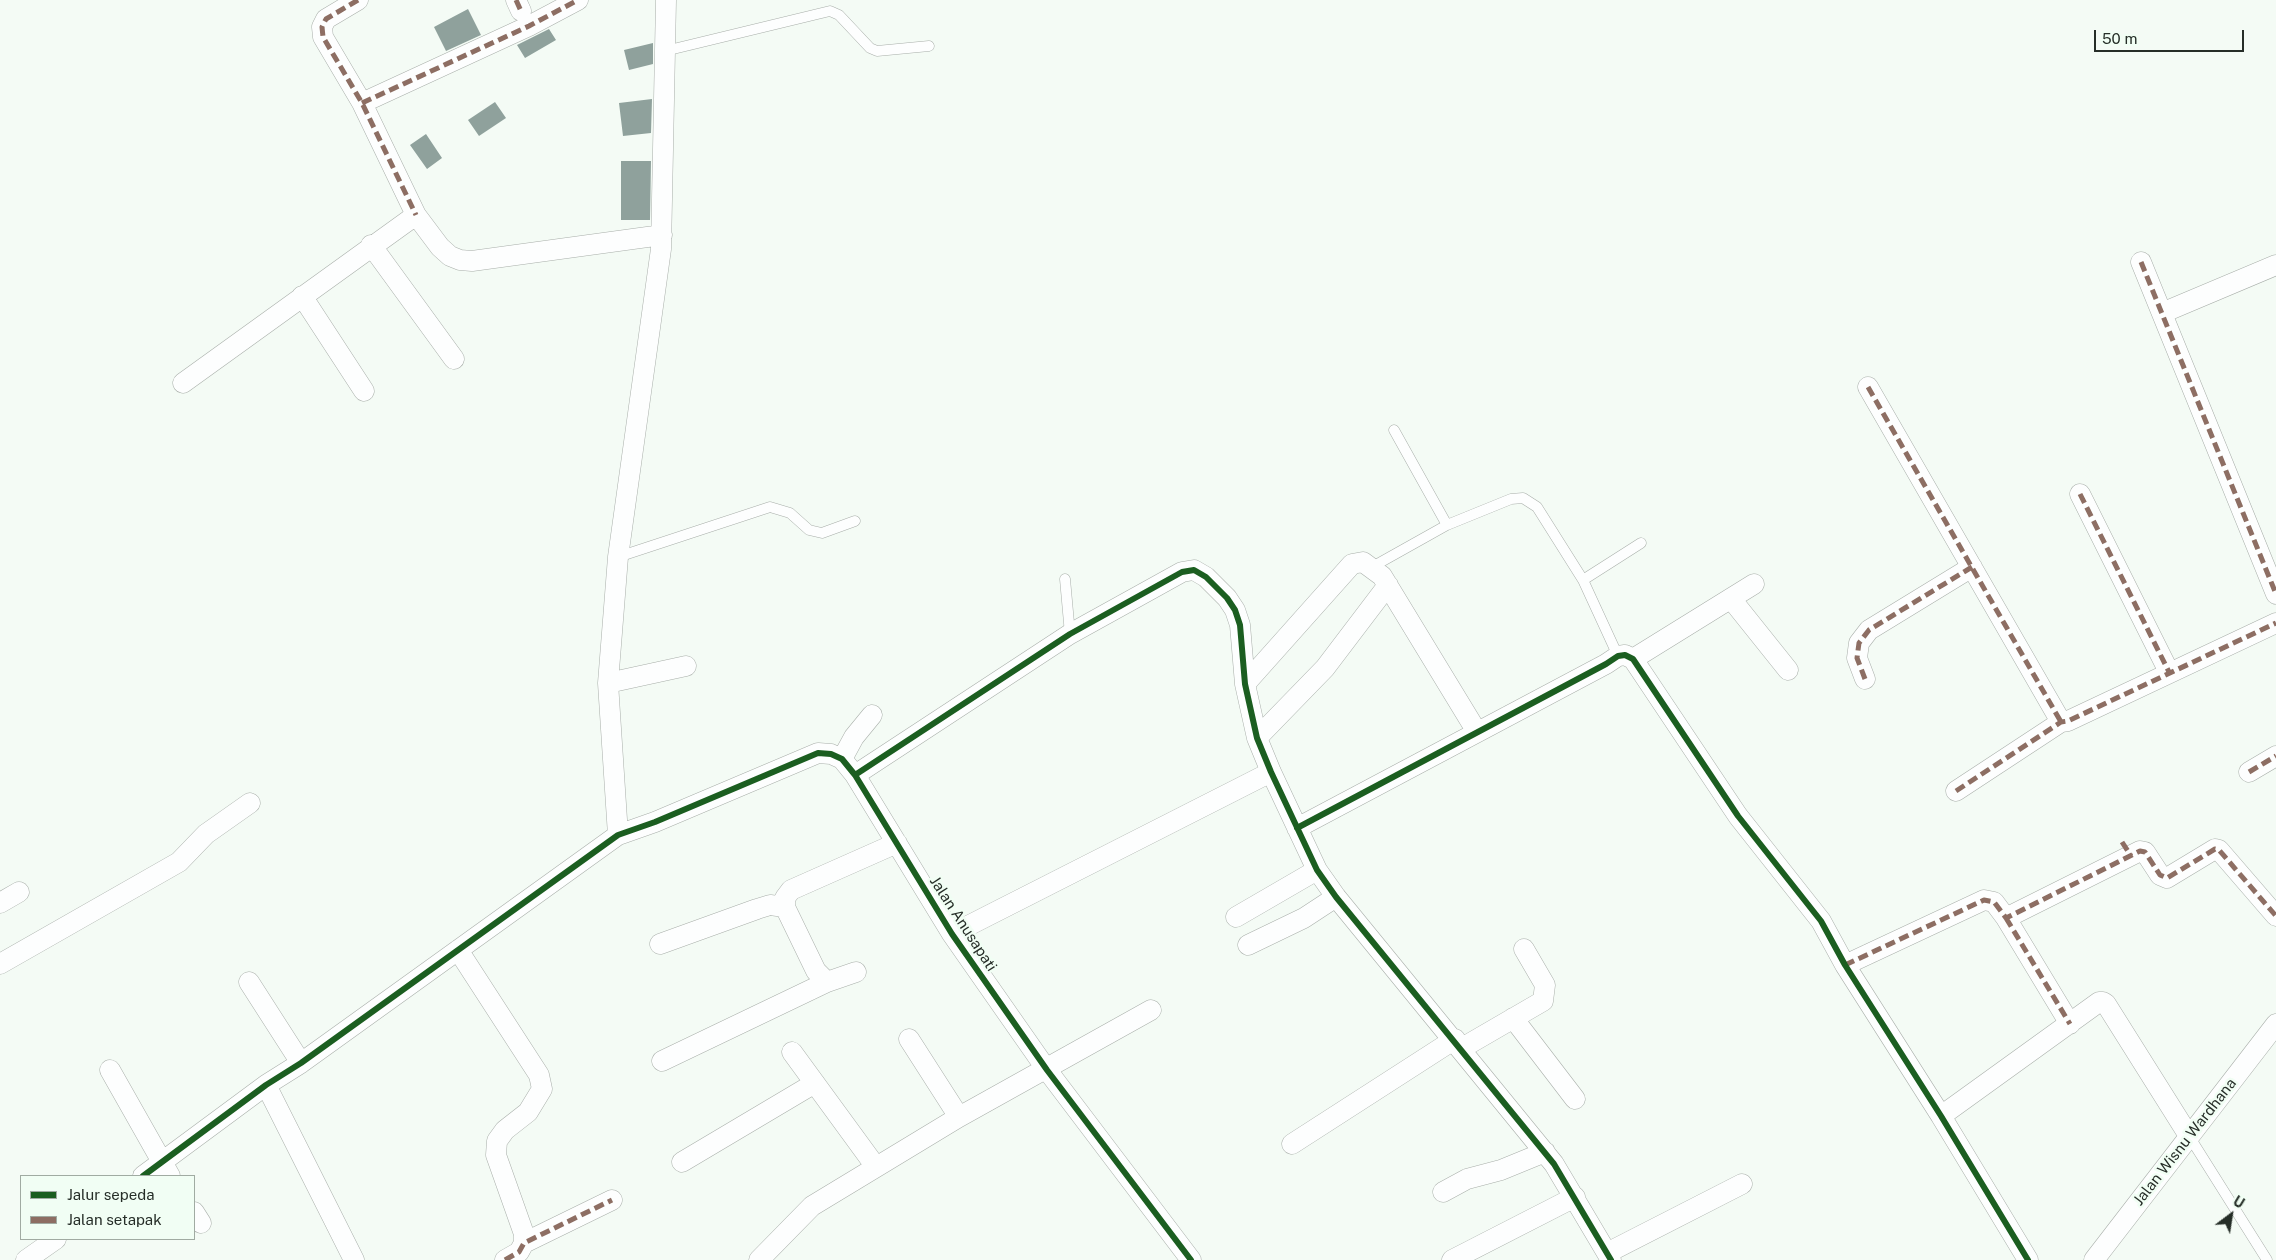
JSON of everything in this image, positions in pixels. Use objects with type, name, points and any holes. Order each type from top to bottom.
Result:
[{"type":"street","points":[[358,0],[326,19],[322,27],[323,37],[362,103],[416,215],[440,248],[450,256],[460,260],[472,261],[662,235]]},
{"type":"street","points":[[362,103],[512,34],[578,0]]},
{"type":"street","points":[[623,833],[608,684],[618,557],[662,235],[666,0]]},
{"type":"street","points":[[183,383],[416,215]]},
{"type":"street","points":[[372,245],[454,359]]},
{"type":"street","points":[[2141,262],[2272,573],[2276,594]]},
{"type":"street","points":[[2162,313],[2276,265]]},
{"type":"street","points":[[302,296],[364,391]]},
{"type":"street","points":[[1868,388],[2061,722]]},
{"type":"street","points":[[2080,494],[2170,672]]},
{"type":"street","points":[[1244,684],[1352,564],[1362,562],[1372,566],[1388,585],[1477,732]]},
{"type":"street","points":[[1865,679],[1858,658],[1859,643],[1869,630],[1972,567]]},
{"type":"street","points":[[855,775],[1070,634],[1182,572],[1194,570],[1216,586],[1235,610],[1240,625],[1244,684],[1257,738],[1317,870],[1336,897],[1545,1152],[1575,1196],[1609,1257],[1742,1184]]},
{"type":"street","points":[[1297,828],[1606,664],[1625,658],[1726,601],[1732,600],[1754,584]]},
{"type":"street","points":[[1257,738],[1325,668],[1388,585]]},
{"type":"street","points":[[1732,600],[1788,670]]},
{"type":"street","points":[[1956,791],[2061,722],[2068,721],[2276,623]]},
{"type":"street","points":[[1625,658],[1738,816],[1821,922],[1845,966],[1941,1116],[2028,1260]]},
{"type":"street","points":[[608,684],[686,666]]},
{"type":"street","points":[[147,1175],[166,1170],[266,1085],[301,1063],[623,833],[655,822],[818,753],[831,754],[842,759],[854,737],[872,715]]},
{"type":"street","points":[[2248,772],[2276,756]]},
{"type":"street","name":"Jalan Anusapati","points":[[842,759],[855,775],[952,934],[1047,1070],[1191,1260]]},
{"type":"street","points":[[952,934],[1271,772]]},
{"type":"street","points":[[0,964],[179,862],[206,834],[250,803]]},
{"type":"street","points":[[827,982],[816,971],[786,907],[785,898],[791,890],[897,844]]},
{"type":"street","points":[[2006,918],[2126,849],[2145,852],[2160,875],[2167,878],[2215,849],[2219,850],[2276,916]]},
{"type":"street","points":[[1236,917],[1317,870]]},
{"type":"street","points":[[0,904],[19,892]]},
{"type":"street","points":[[1248,945],[1304,918],[1336,897]]},
{"type":"street","points":[[1845,966],[1980,901],[1990,900],[1994,902],[2006,918],[2070,1024]]},
{"type":"street","points":[[660,944],[770,905],[786,907]]},
{"type":"street","points":[[1292,1144],[1458,1044],[1513,1018],[1543,1001],[1545,985],[1524,949]]},
{"type":"street","points":[[458,950],[539,1075],[542,1089],[536,1102],[528,1112],[505,1130],[497,1141],[496,1155],[524,1234],[524,1243],[519,1252],[506,1260]]},
{"type":"street","points":[[662,1061],[827,982],[856,972]]},
{"type":"street","points":[[249,982],[301,1063]]},
{"type":"street","points":[[1941,1116],[2099,1002],[2106,1004],[2190,1136]]},
{"type":"street","points":[[759,1260],[812,1206],[958,1117],[1047,1070],[1151,1010]]},
{"type":"street","points":[[1513,1018],[1575,1099]]},
{"type":"street","name":"Jalan Wisnu Wardhana","points":[[2094,1260],[2276,1024]]},
{"type":"street","points":[[909,1039],[958,1117]]},
{"type":"street","points":[[792,1052],[876,1167]]},
{"type":"street","points":[[110,1070],[166,1170]]},
{"type":"street","points":[[682,1162],[815,1083]]},
{"type":"street","points":[[266,1085],[354,1260]]},
{"type":"street","points":[[1443,1192],[1467,1179],[1501,1170],[1545,1152]]},
{"type":"street","points":[[1452,1260],[1575,1196]]},
{"type":"street","points":[[524,1243],[612,1200]]},
{"type":"street","points":[[26,1260],[55,1240]]},
{"type":"lane","points":[[665,51],[830,11],[839,15],[876,52],[929,46]]},
{"type":"lane","points":[[1394,430],[1447,525]]},
{"type":"lane","points":[[1372,566],[1447,525],[1511,499],[1523,498],[1537,507],[1583,580],[1625,658]]},
{"type":"lane","points":[[618,557],[716,523],[770,507],[790,513],[809,530],[822,533],[855,521]]},
{"type":"lane","points":[[1583,580],[1641,543]]},
{"type":"lane","points":[[1065,579],[1070,634]]},
{"type":"lane","points":[[2190,1136],[2267,1260]]},
{"type":"building","points":[[468,9],[481,35],[446,51],[434,27]]},
{"type":"building","points":[[549,29],[556,40],[525,58],[517,45]]},
{"type":"building","points":[[653,43],[653,64],[629,70],[624,50]]},
{"type":"building","points":[[652,99],[651,133],[623,136],[619,103]]},
{"type":"building","points":[[495,102],[506,118],[479,136],[468,120]]},
{"type":"building","points":[[426,134],[442,158],[427,169],[410,145]]},
{"type":"building","points":[[621,161],[651,161],[650,220],[621,220]]},
{"type":"marked path","points":[[358,0],[326,19],[322,27],[323,37],[362,103],[416,215]]},
{"type":"marked path","points":[[516,0],[521,11]]},
{"type":"marked path","points":[[362,103],[529,26],[578,0]]},
{"type":"marked path","points":[[2141,262],[2276,594]]},
{"type":"marked path","points":[[1868,387],[2061,722]]},
{"type":"marked path","points":[[2080,494],[2169,672]]},
{"type":"marked path","points":[[1865,679],[1857,658],[1859,643],[1869,630],[1972,567]]},
{"type":"marked path","points":[[1956,791],[2061,722],[2068,721],[2276,623]]},
{"type":"marked path","points":[[2249,772],[2276,756]]},
{"type":"marked path","points":[[2122,842],[2131,856]]},
{"type":"marked path","points":[[1845,965],[1984,900],[1994,902],[2006,918],[2140,851],[2145,852],[2160,875],[2167,878],[2215,849],[2219,850],[2276,916]]},
{"type":"marked path","points":[[2006,918],[2070,1024]]},
{"type":"marked path","points":[[505,1260],[519,1252],[524,1243],[612,1200]]},
{"type":"cycle path","points":[[855,775],[1070,634],[1182,572],[1194,570],[1206,577],[1227,598],[1235,610],[1240,625],[1245,684],[1257,738],[1317,870],[1336,897],[1554,1164],[1611,1260]]},
{"type":"cycle path","points":[[1297,828],[1618,656],[1625,655],[1633,659],[1738,816],[1821,921],[1845,965],[1941,1116],[2028,1260]]},
{"type":"cycle path","points":[[144,1175],[266,1085],[301,1063],[618,835],[655,822],[818,753],[831,754],[842,759],[855,775],[952,934],[1047,1070],[1191,1260]]}]
